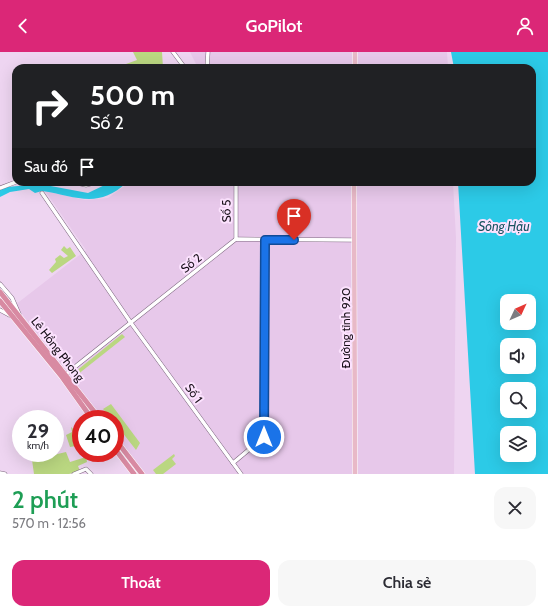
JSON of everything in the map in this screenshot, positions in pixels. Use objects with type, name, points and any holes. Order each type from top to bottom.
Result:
[{"type":"highway","name":"Lê Hồng Phong","points":[[0,292],[19,314],[64,376],[86,410]]},
{"type":"highway","name":"Lê Hồng Phong","points":[[0,301],[92,410]]},
{"type":"highway","points":[[124,451],[142,474]]},
{"type":"highway","points":[[124,461],[133,473]]},
{"type":"main road","points":[[355,52],[355,64]]},
{"type":"main road","name":"Đường tỉnh 920","points":[[354,186],[355,474]]},
{"type":"street","points":[[173,52],[182,64]]},
{"type":"street","points":[[207,64],[208,52]]},
{"type":"street","points":[[0,188],[12,184]]},
{"type":"street","name":"Số 5","points":[[236,186],[236,239]]},
{"type":"street","name":"Số 1","points":[[42,193],[131,324],[241,474]]},
{"type":"street","points":[[236,239],[354,240]]},
{"type":"street","name":"Số 2","points":[[64,376],[236,239]]},
{"type":"street","points":[[233,463],[264,437],[265,240]]},
{"type":"street","points":[[0,284],[12,298],[19,314]]},
{"type":"street","points":[[0,310],[13,317]]},
{"type":"street","points":[[74,474],[86,468],[91,474]]},
{"type":"street","points":[[0,473],[4,474]]},
{"type":"shaded area","points":[[190,52],[447,52],[448,64],[196,64]]},
{"type":"shaded area","points":[[124,186],[453,186],[456,238],[454,474],[146,474],[124,446],[124,410],[96,410],[15,305],[86,250],[45,191],[85,200],[108,198]]},
{"type":"green space","points":[[133,52],[162,52],[163,64],[126,64],[137,60]]},
{"type":"green space","points":[[64,246],[67,249],[70,247],[76,256],[52,273],[49,270],[56,262],[55,259],[60,255],[64,258],[68,256],[61,250]]},
{"type":"green space","points":[[122,334],[125,337],[77,375],[75,372]]},
{"type":"green space","points":[[111,404],[115,410],[104,410],[103,409]]},
{"type":"green space","points":[[124,421],[140,443],[136,450],[124,435]]},
{"type":"green space","points":[[72,432],[72,447],[70,447],[66,435]]},
{"type":"green space","points":[[64,452],[66,452],[70,462],[87,462],[78,466],[80,471],[69,474],[34,474],[32,462],[64,462]]},
{"type":"green space","points":[[174,454],[175,456],[172,459],[176,464],[163,474],[156,474],[153,470]]},
{"type":"water","name":"Sông Hậu","points":[[451,52],[548,52],[548,474],[475,474],[458,186],[536,186],[536,64],[453,64]]},
{"type":"water","points":[[18,186],[51,186],[88,193],[103,186],[122,186],[106,196],[86,199],[42,191],[35,193],[29,189],[10,192],[0,197],[0,190],[7,187]]},
{"type":"route","points":[[264,437],[265,240],[294,240]]}]
